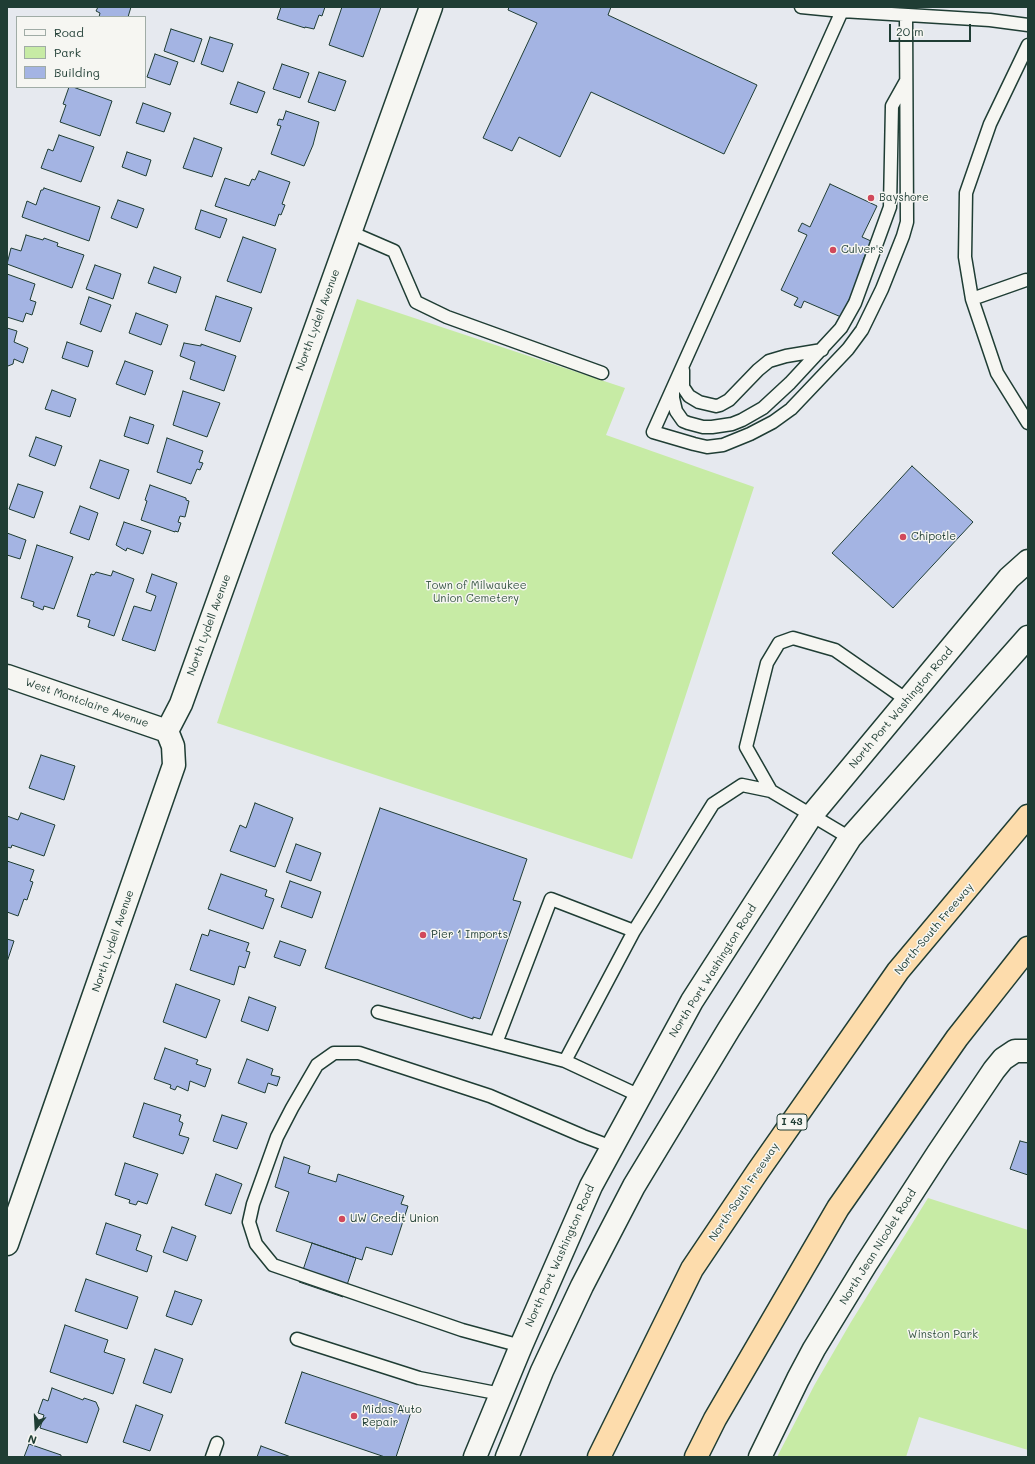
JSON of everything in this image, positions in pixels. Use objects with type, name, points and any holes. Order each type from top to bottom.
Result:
[{"type":"highway","name":"North-South Freeway","points":[[598,1457],[692,1269],[758,1171],[898,971],[1028,816]]},
{"type":"highway","points":[[696,1457],[715,1419],[838,1208],[957,1038],[1028,948]]},
{"type":"main road","name":"North Lydell Avenue","points":[[7,1244],[174,766],[173,746],[167,731],[181,704],[431,7]]},
{"type":"main road","name":"North Port Washington Road","points":[[476,1457],[500,1394],[591,1186],[692,1001],[811,816],[1009,578],[1028,561]]},
{"type":"main road","points":[[507,1457],[542,1371],[582,1286],[634,1186],[729,1029],[850,838],[1028,637]]},
{"type":"main road","name":"West Montclaire Avenue","points":[[7,676],[167,731]]},
{"type":"main road","name":"North Jean Nicolet Road","points":[[760,1457],[798,1380],[858,1278],[938,1153],[1003,1058],[1022,1051]]},
{"type":"lane","points":[[801,7],[990,20],[1028,25]]},
{"type":"lane","points":[[842,11],[653,432],[701,446],[723,444],[750,434],[784,415],[791,409],[856,340],[882,289],[907,222],[906,15]]},
{"type":"lane","points":[[1028,45],[990,124],[966,193],[965,257],[972,299],[997,373],[1028,423]]},
{"type":"lane","points":[[673,387],[676,411],[683,421],[703,427],[732,424],[763,408],[790,383],[842,328],[851,311],[890,207],[892,106],[906,81]]},
{"type":"lane","points":[[350,232],[394,252],[416,302],[447,317],[602,372]]},
{"type":"lane","points":[[972,299],[1026,280]]},
{"type":"lane","points":[[684,363],[682,376],[683,387],[686,392],[694,400],[716,406],[729,400],[758,370],[769,361],[786,356],[822,350]]},
{"type":"lane","points":[[771,791],[746,747],[766,663],[779,643],[793,638],[835,650],[907,700]]},
{"type":"lane","points":[[565,1061],[634,931],[713,804],[742,785],[771,791],[850,838]]},
{"type":"lane","points":[[496,1043],[551,899],[634,931]]},
{"type":"lane","points":[[378,1012],[565,1061],[640,1096]]},
{"type":"lane","points":[[521,1346],[462,1330],[272,1265],[256,1244],[249,1222],[252,1204],[277,1137],[317,1066],[334,1053],[359,1053],[490,1096],[612,1147]]},
{"type":"lane","points":[[297,1339],[419,1378],[500,1394]]},
{"type":"lane","points":[[212,1457],[217,1443]]},
{"type":"green space","name":"Town of Milwaukee Union Cemetery","points":[[357,299],[625,388],[606,435],[754,487],[632,859],[217,723]]},
{"type":"green space","name":"Winston Park","points":[[928,1198],[1028,1230],[1028,1450],[919,1417],[906,1457],[777,1457],[815,1384],[851,1322]]},
{"type":"building","points":[[98,7],[131,7],[128,16],[99,16],[100,13],[96,11]]},
{"type":"building","points":[[281,7],[325,7],[322,16],[319,15],[314,29],[305,28],[277,19]]},
{"type":"building","points":[[342,7],[381,7],[363,57],[329,45]]},
{"type":"building","points":[[509,7],[611,7],[608,15],[757,85],[724,154],[591,92],[560,157],[519,137],[512,151],[483,138],[537,23],[508,10]]},
{"type":"building","points":[[171,29],[202,39],[194,62],[164,51]]},
{"type":"building","points":[[210,37],[233,44],[223,72],[201,64]]},
{"type":"building","points":[[155,54],[178,62],[170,85],[147,77]]},
{"type":"building","points":[[282,64],[309,73],[300,98],[273,89]]},
{"type":"building","points":[[319,72],[346,81],[335,111],[308,102]]},
{"type":"building","points":[[238,82],[265,92],[257,113],[230,104]]},
{"type":"building","points":[[69,88],[76,88],[112,101],[100,136],[60,122],[66,105],[63,104]]},
{"type":"building","points":[[143,103],[171,113],[164,132],[136,123]]},
{"type":"building","points":[[286,111],[319,122],[313,145],[304,166],[271,154],[281,126],[277,125],[279,119],[283,120]]},
{"type":"building","points":[[59,135],[94,147],[81,182],[41,168],[48,149],[53,151]]},
{"type":"building","points":[[194,138],[222,148],[212,177],[183,168]]},
{"type":"building","points":[[127,152],[151,160],[146,176],[122,167]]},
{"type":"building","points":[[259,171],[290,182],[282,204],[285,205],[281,215],[279,214],[275,226],[215,206],[225,178],[249,186],[252,179],[255,180]]},
{"type":"building","name":"Culver's","points":[[830,184],[877,206],[862,237],[871,241],[863,260],[867,261],[841,317],[804,301],[801,308],[794,305],[798,298],[781,290],[807,235],[798,231],[802,223],[810,227]]},
{"type":"building","points":[[44,188],[100,207],[89,241],[22,217],[27,201],[36,205],[41,190]]},
{"type":"building","points":[[118,200],[144,209],[137,228],[111,218]]},
{"type":"building","points":[[201,210],[227,219],[220,238],[195,229]]},
{"type":"building","points":[[26,235],[43,240],[44,238],[58,243],[57,246],[84,255],[72,288],[7,264],[11,248],[21,251]]},
{"type":"building","points":[[243,237],[276,249],[261,293],[227,281]]},
{"type":"building","points":[[95,265],[121,274],[113,299],[86,289]]},
{"type":"building","points":[[154,267],[181,277],[176,293],[148,283]]},
{"type":"building","points":[[7,274],[35,284],[30,300],[36,302],[32,315],[26,313],[23,322],[7,317]]},
{"type":"building","points":[[216,296],[252,308],[240,342],[205,330]]},
{"type":"building","points":[[89,297],[111,305],[101,332],[80,324]]},
{"type":"building","points":[[136,313],[168,325],[161,345],[129,333]]},
{"type":"building","points":[[7,328],[17,331],[14,342],[28,348],[23,363],[14,359],[13,364],[7,366]]},
{"type":"building","points":[[67,342],[93,351],[88,367],[62,358]]},
{"type":"building","points":[[184,343],[201,346],[201,344],[236,356],[224,391],[190,379],[195,362],[180,356]]},
{"type":"building","points":[[125,361],[153,371],[145,395],[116,384]]},
{"type":"building","points":[[52,390],[76,399],[70,417],[45,409]]},
{"type":"building","points":[[183,391],[220,403],[207,437],[173,425]]},
{"type":"building","points":[[130,417],[154,425],[148,444],[124,436]]},
{"type":"building","points":[[36,437],[62,446],[55,466],[29,456]]},
{"type":"building","points":[[167,438],[203,451],[199,462],[203,463],[200,470],[197,469],[191,484],[157,472]]},
{"type":"building","points":[[100,460],[129,470],[119,499],[90,488]]},
{"type":"building","name":"Chipotle","points":[[912,466],[973,522],[893,608],[832,553]]},
{"type":"building","points":[[18,484],[43,492],[34,518],[9,509]]},
{"type":"building","points":[[150,485],[186,498],[186,500],[189,501],[185,517],[180,516],[178,522],[181,523],[178,532],[141,520]]},
{"type":"building","points":[[80,506],[98,513],[89,540],[70,533]]},
{"type":"building","points":[[124,522],[151,531],[143,554],[127,548],[126,551],[116,545]]},
{"type":"building","points":[[7,533],[26,540],[20,559],[7,555]]},
{"type":"building","points":[[37,545],[73,557],[54,609],[44,606],[43,610],[33,606],[34,602],[21,598]]},
{"type":"building","points":[[113,571],[134,579],[114,636],[88,627],[90,620],[77,616],[91,574],[94,575],[96,572],[111,576]]},
{"type":"building","points":[[152,574],[177,583],[155,651],[122,640],[134,606],[151,611],[156,596],[146,592]]},
{"type":"building","points":[[41,755],[75,766],[64,800],[29,788]]},
{"type":"building","points":[[255,803],[293,818],[275,867],[230,851],[240,825],[246,828]]},
{"type":"building","name":"Pier 1 Imports","points":[[380,808],[527,859],[513,900],[521,902],[480,1019],[473,1017],[473,1019],[325,968]]},
{"type":"building","points":[[21,813],[55,825],[44,856],[12,845],[11,848],[7,847],[7,816],[18,820]]},
{"type":"building","points":[[296,844],[321,853],[311,881],[286,872]]},
{"type":"building","points":[[7,861],[34,870],[30,881],[33,882],[27,900],[24,899],[18,916],[7,912]]},
{"type":"building","points":[[221,874],[267,890],[265,896],[274,899],[263,929],[208,909]]},
{"type":"building","points":[[290,881],[321,892],[312,918],[281,907]]},
{"type":"building","points":[[210,930],[249,943],[246,951],[250,952],[245,968],[239,966],[234,985],[190,970],[202,934],[208,936]]},
{"type":"building","points":[[7,939],[14,941],[7,962]]},
{"type":"building","points":[[280,941],[306,950],[300,966],[274,957]]},
{"type":"building","points":[[176,984],[220,1000],[206,1038],[163,1022]]},
{"type":"building","points":[[249,997],[276,1007],[268,1031],[241,1021]]},
{"type":"building","points":[[165,1048],[198,1060],[196,1064],[211,1069],[205,1087],[190,1081],[188,1091],[177,1086],[175,1090],[170,1088],[171,1085],[154,1079]]},
{"type":"building","points":[[247,1059],[273,1069],[271,1075],[280,1077],[277,1086],[268,1083],[265,1093],[238,1083]]},
{"type":"building","points":[[144,1103],[181,1115],[179,1121],[183,1123],[179,1135],[189,1138],[183,1154],[133,1137]]},
{"type":"building","points":[[222,1115],[247,1123],[237,1149],[213,1141]]},
{"type":"building","points":[[1020,1141],[1028,1143],[1028,1175],[1010,1169]]},
{"type":"building","name":"UW Credit Union","points":[[284,1157],[310,1166],[308,1173],[336,1182],[338,1174],[404,1196],[401,1204],[408,1206],[392,1255],[366,1247],[362,1260],[276,1231],[289,1192],[275,1187]]},
{"type":"building","points":[[125,1163],[158,1174],[147,1204],[138,1201],[136,1205],[129,1203],[130,1200],[115,1195]]},
{"type":"building","points":[[216,1174],[242,1184],[231,1214],[205,1205]]},
{"type":"building","points":[[106,1223],[141,1235],[136,1250],[152,1256],[147,1272],[96,1254]]},
{"type":"building","points":[[172,1227],[196,1236],[187,1261],[163,1252]]},
{"type":"building","points":[[312,1243],[356,1258],[343,1297],[299,1282]]},
{"type":"building","points":[[86,1279],[138,1297],[127,1329],[75,1311]]},
{"type":"building","points":[[175,1291],[202,1300],[192,1325],[166,1316]]},
{"type":"building","points":[[65,1325],[108,1340],[104,1352],[125,1359],[113,1394],[50,1372]]},
{"type":"building","points":[[155,1349],[183,1359],[171,1393],[143,1383]]},
{"type":"building","points":[[302,1372],[412,1409],[396,1457],[385,1457],[285,1423]]},
{"type":"building","points":[[52,1388],[83,1400],[84,1398],[96,1402],[99,1409],[87,1443],[40,1428],[44,1415],[38,1413],[43,1399],[48,1401]]},
{"type":"building","points":[[136,1405],[163,1415],[150,1451],[123,1442]]},
{"type":"building","points":[[29,1444],[61,1455],[61,1457],[24,1457]]},
{"type":"building","points":[[261,1446],[291,1457],[257,1457]]},
{"type":"place","name":"Bayshore","points":[[871,198]]},
{"type":"place","name":"Culver's","points":[[833,250]]},
{"type":"place","name":"Chipotle","points":[[903,537]]},
{"type":"place","name":"Pier 1 Imports","points":[[423,935]]},
{"type":"place","name":"UW Credit Union","points":[[342,1219]]},
{"type":"place","name":"Midas Auto Repair","points":[[354,1416]]}]
